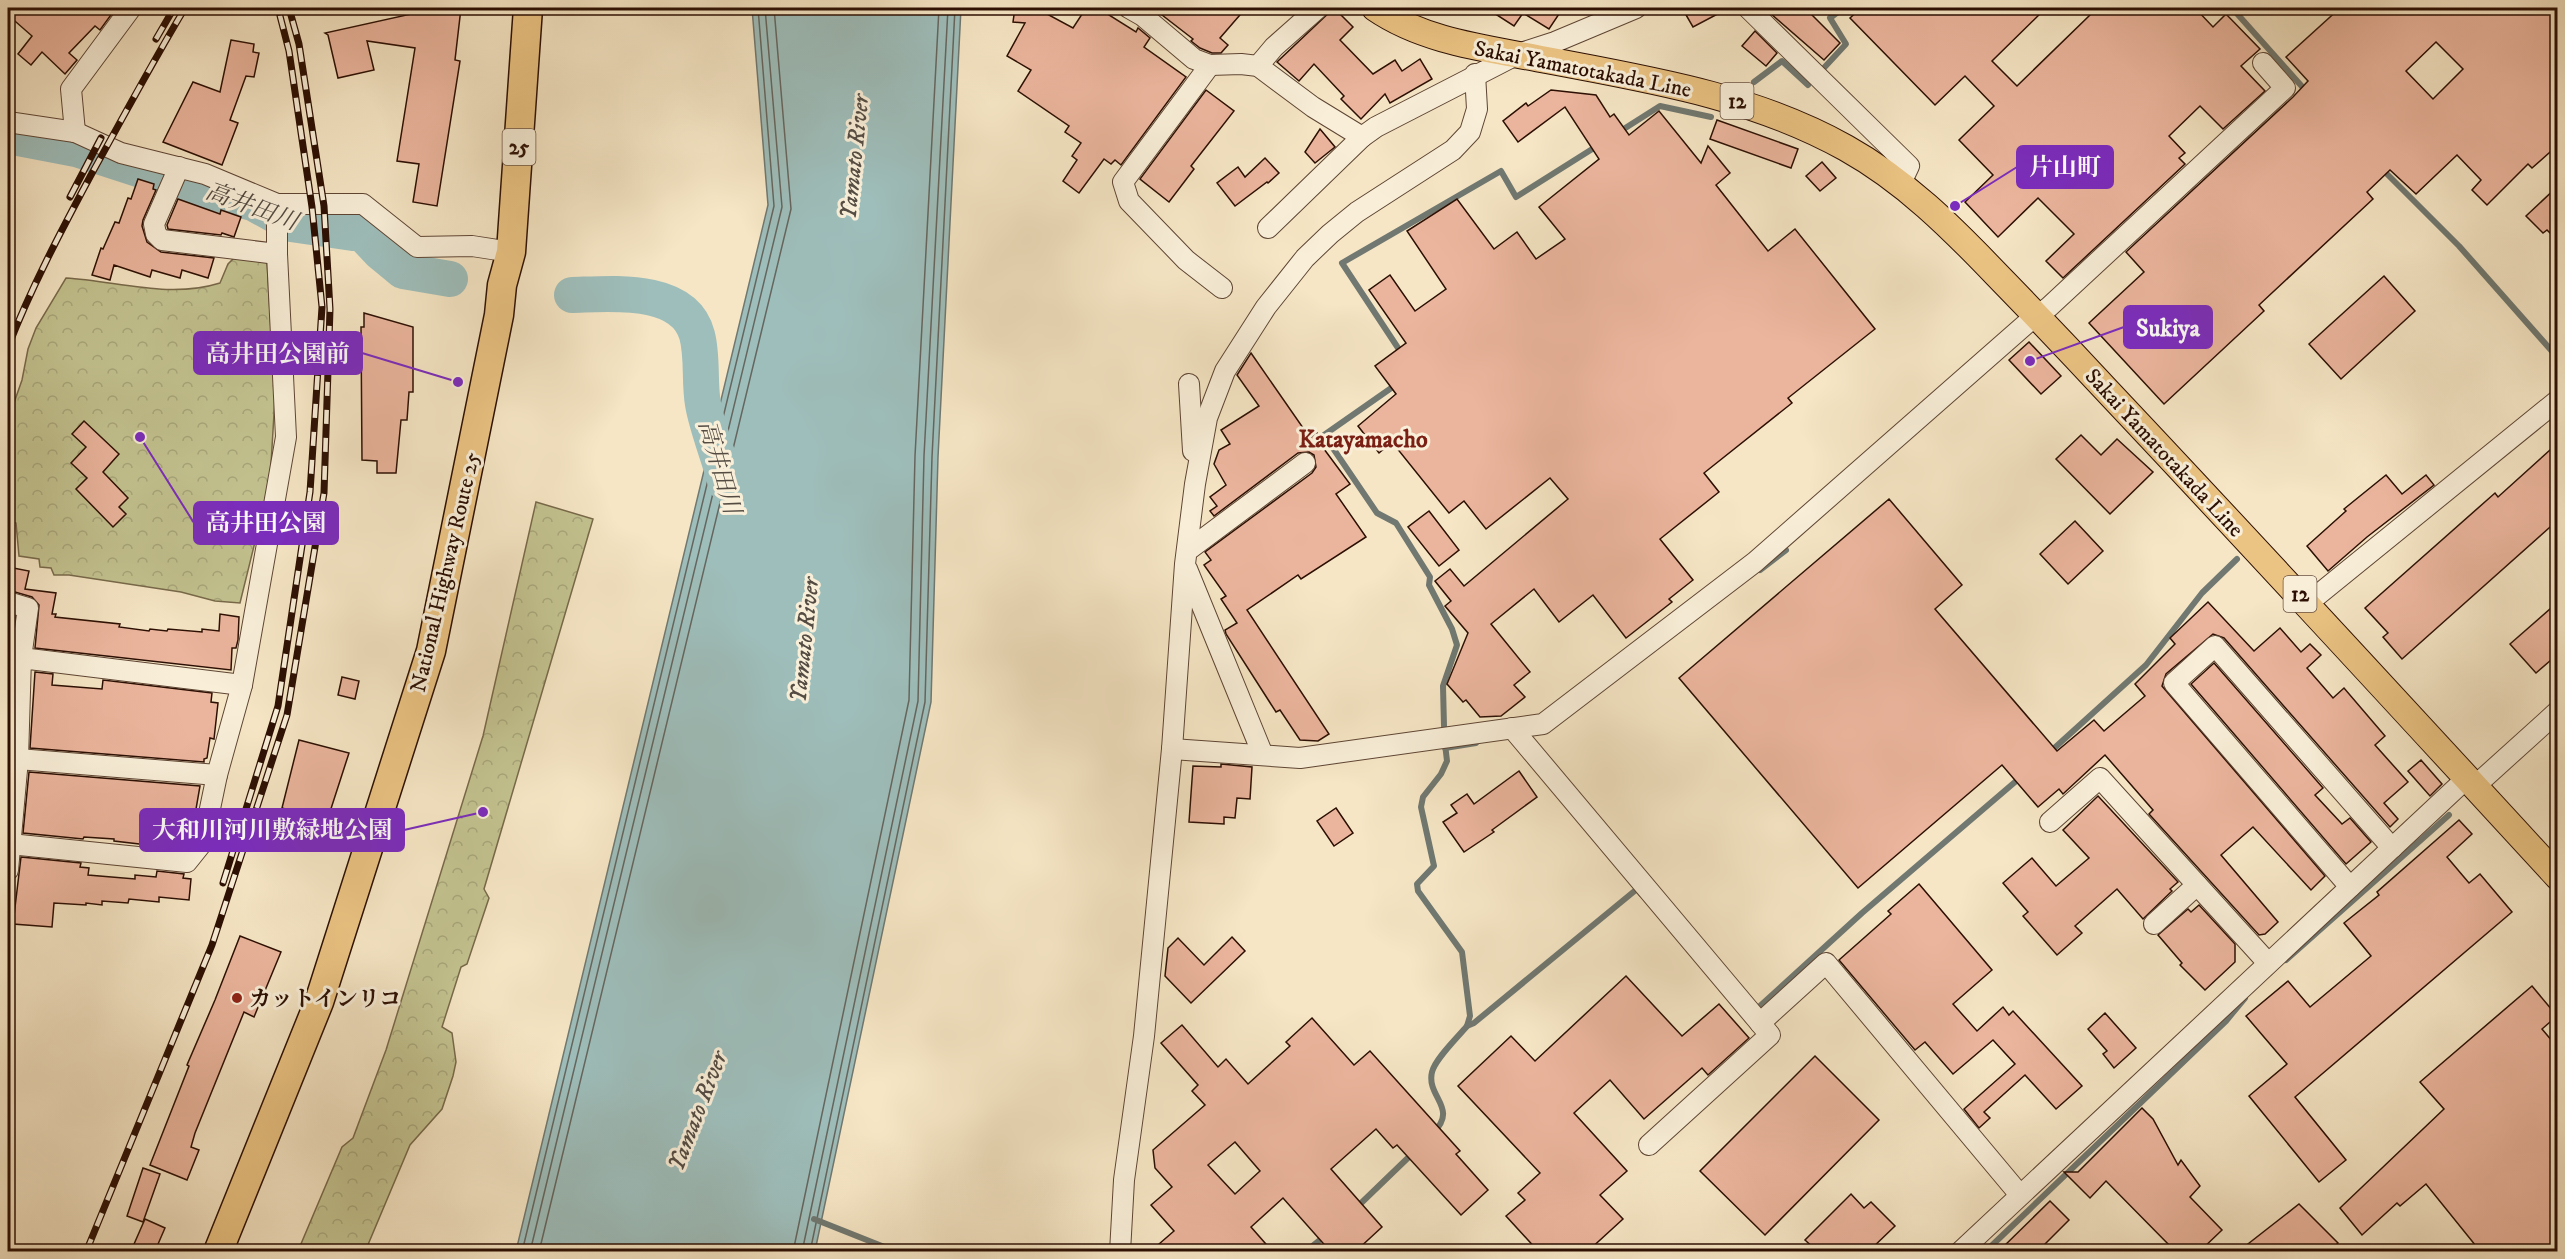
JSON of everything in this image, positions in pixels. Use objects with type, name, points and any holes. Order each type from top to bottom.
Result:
[{"type":"highway","name":"National Highway Route 25","points":[[218,1251],[319,1002],[431,651],[499,315],[502,285],[511,252],[528,8]]},
{"type":"main road","name":"Sakai Yamatotakada Line","points":[[1375,8],[1423,32],[1465,44],[1656,80],[1718,95],[1767,111],[1850,149],[1901,183],[1939,215],[2037,316],[2308,603],[2558,877]]},
{"type":"street","points":[[75,132],[72,89],[131,8]]},
{"type":"street","points":[[1129,8],[1143,16],[1194,59],[1210,65],[1258,66],[1313,107],[1362,136]]},
{"type":"street","points":[[1258,66],[1274,47],[1318,8]]},
{"type":"street","points":[[1268,228],[1362,136],[1376,127],[1475,74],[1631,8]]},
{"type":"street","points":[[1748,8],[1909,166],[1901,183]]},
{"type":"street","points":[[1172,749],[1300,758],[1543,724],[1755,562],[2037,316],[2285,88],[2263,63]]},
{"type":"street","points":[[1210,65],[1123,182],[1129,201],[1186,260],[1222,288]]},
{"type":"street","points":[[1120,1251],[1124,1180],[1144,1036],[1172,749],[1186,557],[1195,484],[1207,418],[1225,371],[1266,307],[1305,258],[1357,213],[1454,150],[1470,132],[1477,109],[1475,74]]},
{"type":"street","points":[[8,122],[75,132],[121,153],[205,174],[278,205],[363,204],[417,248],[472,246],[511,252]]},
{"type":"street","points":[[179,167],[154,224],[156,234],[162,240],[277,253]]},
{"type":"street","points":[[10,831],[187,862],[203,842],[217,775],[242,685],[286,437],[277,253],[278,205]]},
{"type":"street","points":[[1189,384],[1195,484]]},
{"type":"street","points":[[2308,603],[2558,400]]},
{"type":"street","points":[[1186,557],[1305,463]]},
{"type":"street","points":[[1186,557],[1263,755]]},
{"type":"street","points":[[8,602],[28,608],[17,669],[18,759],[8,870]]},
{"type":"street","points":[[2350,887],[2174,683],[2215,646],[2392,848]]},
{"type":"street","points":[[17,669],[242,685]]},
{"type":"street","points":[[1960,1251],[2392,848],[2558,711]]},
{"type":"street","points":[[1512,728],[1770,1035],[1649,1145]]},
{"type":"street","points":[[18,759],[217,775]]},
{"type":"street","points":[[2050,822],[2100,778],[2268,963]]},
{"type":"street","points":[[2154,924],[2198,885]]},
{"type":"street","points":[[1760,1023],[1826,963],[2020,1195]]},
{"type":"green space","points":[[234,258],[267,262],[275,397],[270,481],[240,603],[215,601],[181,592],[69,575],[54,575],[51,568],[40,567],[39,559],[19,556],[16,523],[8,521],[9,417],[36,328],[66,278],[143,288],[201,288],[220,283],[228,264]]},
{"type":"green space","points":[[536,502],[593,519],[484,889],[489,898],[467,964],[461,967],[442,1027],[452,1033],[456,1062],[453,1076],[442,1109],[410,1145],[367,1247],[346,1248],[344,1251],[298,1251],[342,1147],[353,1138],[386,1050],[483,736]]},
{"type":"water","name":"Yamato River","points":[[752,8],[961,8],[938,457],[931,702],[815,1251],[516,1251],[768,205]]},
{"type":"building","points":[[8,8],[116,8],[100,30],[95,26],[69,53],[77,60],[65,74],[42,52],[31,65],[18,54],[32,36],[8,15]]},
{"type":"building","points":[[434,8],[461,8],[455,60],[460,61],[437,206],[413,202],[419,164],[397,161],[415,48],[367,41],[374,70],[338,78],[328,35],[325,33]]},
{"type":"building","points":[[1015,8],[1036,8],[1073,28],[1086,8],[1098,8],[1136,32],[1138,28],[1150,38],[1144,47],[1186,77],[1121,165],[1115,160],[1111,164],[1104,159],[1079,193],[1063,181],[1077,160],[1072,156],[1081,143],[1065,132],[1069,126],[1018,91],[1031,70],[1007,56],[1025,23],[1013,22]]},
{"type":"building","points":[[1153,8],[1246,8],[1220,38],[1228,45],[1221,53],[1212,53],[1200,48],[1191,41],[1193,39]]},
{"type":"building","points":[[1334,8],[1353,27],[1340,40],[1373,74],[1395,60],[1402,71],[1420,59],[1432,79],[1390,103],[1385,94],[1361,119],[1341,99],[1344,96],[1314,64],[1299,81],[1277,62]]},
{"type":"building","points":[[1486,8],[1563,8],[1549,29],[1523,13],[1514,26]]},
{"type":"building","points":[[1682,8],[1729,8],[1693,27]]},
{"type":"building","points":[[1775,8],[1805,8],[1840,43],[1824,60],[1770,13]]},
{"type":"building","points":[[1861,8],[2046,8],[1992,61],[2017,86],[2090,15],[2083,8],[2195,8],[2213,27],[2226,14],[2260,49],[2241,66],[2265,91],[2223,129],[2200,106],[2169,136],[2185,153],[2179,158],[2185,164],[2063,278],[2046,261],[2074,234],[2038,198],[1998,237],[1965,202],[1993,175],[1959,140],[1994,106],[1965,76],[1935,105],[1850,18]]},
{"type":"building","points":[[2340,8],[2558,8],[2558,145],[2532,168],[2528,164],[2487,205],[2472,190],[2481,180],[2457,155],[2416,194],[2390,170],[2367,192],[2373,199],[2259,305],[2264,311],[2164,404],[2089,323],[2144,272],[2126,252],[2308,81],[2286,57]],"holes":[[[2436,42],[2463,69],[2433,99],[2406,71]]]},
{"type":"building","points":[[1755,31],[1777,53],[1766,66],[1742,46]]},
{"type":"building","points":[[231,40],[254,44],[253,52],[259,53],[254,77],[246,76],[230,120],[238,123],[222,165],[163,142],[193,82],[220,92]]},
{"type":"building","points":[[1206,90],[1234,111],[1191,166],[1194,169],[1169,202],[1140,179]]},
{"type":"building","points":[[1551,90],[1596,95],[1610,117],[1614,114],[1629,135],[1659,111],[1701,163],[1708,146],[1730,173],[1716,185],[1768,251],[1795,229],[1875,329],[1788,398],[1792,403],[1704,473],[1719,492],[1660,539],[1693,580],[1669,599],[1672,602],[1626,638],[1593,595],[1559,622],[1534,589],[1491,624],[1530,672],[1514,685],[1525,697],[1501,716],[1480,717],[1466,700],[1463,702],[1447,684],[1468,633],[1445,606],[1451,601],[1435,581],[1450,569],[1464,586],[1568,499],[1550,478],[1486,529],[1464,501],[1449,513],[1392,442],[1379,453],[1358,426],[1396,394],[1375,366],[1406,343],[1369,290],[1390,275],[1415,311],[1446,289],[1407,231],[1457,199],[1494,249],[1517,232],[1536,259],[1565,239],[1539,207],[1599,159],[1565,107],[1518,142],[1503,121],[1526,103],[1528,106]]},
{"type":"building","points":[[1717,120],[1798,149],[1791,168],[1710,139]]},
{"type":"building","points":[[1320,129],[1335,147],[1315,163],[1305,152]]},
{"type":"building","points":[[1265,158],[1279,173],[1235,206],[1217,183],[1238,167],[1245,177]]},
{"type":"building","points":[[1822,162],[1836,178],[1820,191],[1806,176]]},
{"type":"building","points":[[138,179],[154,184],[153,189],[156,190],[143,220],[142,226],[147,242],[161,252],[214,258],[208,278],[182,270],[180,278],[152,270],[150,277],[114,265],[110,280],[92,275],[101,248],[103,249],[115,222],[119,223]]},
{"type":"building","points":[[2558,186],[2558,241],[2547,230],[2543,233],[2526,216]]},
{"type":"building","points":[[178,199],[220,214],[221,210],[241,217],[234,237],[222,233],[221,235],[168,229],[167,225]]},
{"type":"building","points":[[2384,276],[2415,311],[2341,379],[2309,344]]},
{"type":"building","points":[[364,313],[413,327],[413,392],[409,392],[407,420],[401,420],[396,473],[377,473],[377,461],[362,460],[361,327],[364,327]]},
{"type":"building","points":[[2029,342],[2061,376],[2041,394],[2009,360]]},
{"type":"building","points":[[1251,353],[1310,438],[1317,433],[1327,446],[1324,449],[1350,484],[1336,494],[1366,537],[1301,579],[1298,575],[1247,610],[1329,734],[1318,741],[1300,740],[1280,710],[1276,712],[1226,634],[1225,630],[1237,623],[1221,599],[1226,596],[1204,565],[1211,560],[1205,552],[1312,473],[1316,467],[1314,455],[1309,452],[1298,453],[1214,516],[1210,511],[1217,506],[1210,497],[1226,485],[1214,464],[1219,450],[1230,444],[1221,430],[1259,406],[1237,375]]},
{"type":"building","points":[[84,421],[119,454],[103,472],[128,498],[119,507],[126,514],[113,527],[76,489],[87,478],[71,463],[86,447],[72,434]]},
{"type":"building","points":[[2081,435],[2101,455],[2117,439],[2153,472],[2110,514],[2056,459]]},
{"type":"building","points":[[2550,450],[2558,458],[2558,520],[2402,659],[2383,637],[2388,633],[2365,608],[2495,493],[2498,497]]},
{"type":"building","points":[[2386,475],[2402,494],[2426,475],[2434,485],[2367,537],[2328,571],[2307,546],[2346,511],[2344,509]]},
{"type":"building","points":[[1889,499],[1962,585],[1935,609],[2057,751],[2094,720],[2104,731],[2145,696],[2135,684],[2175,644],[2170,638],[2208,602],[2254,651],[2280,628],[2301,652],[2310,644],[2321,655],[2307,668],[2333,698],[2344,688],[2385,736],[2375,745],[2408,782],[2384,803],[2398,819],[2390,827],[2224,638],[2213,634],[2166,674],[2162,686],[2325,876],[2311,890],[2253,827],[2221,855],[2278,922],[2265,934],[2259,935],[2149,814],[2153,810],[2105,755],[2063,794],[2059,789],[2038,807],[2002,765],[1858,888],[1679,678]]},
{"type":"building","points":[[1429,511],[1459,550],[1439,566],[1408,527]]},
{"type":"building","points":[[2075,521],[2103,551],[2068,584],[2040,554]]},
{"type":"building","points":[[8,567],[29,571],[25,589],[56,593],[52,614],[56,614],[55,617],[120,624],[119,627],[149,631],[150,629],[167,631],[168,629],[202,632],[202,629],[219,631],[220,614],[239,617],[238,640],[236,648],[232,648],[231,670],[35,648],[39,605],[32,597],[8,590]]},
{"type":"building","points":[[2558,602],[2558,654],[2536,673],[2510,644]]},
{"type":"building","points":[[8,614],[15,617],[9,657],[8,657]]},
{"type":"building","points":[[2214,663],[2323,788],[2315,795],[2342,824],[2350,818],[2371,842],[2346,864],[2191,684]]},
{"type":"building","points":[[35,672],[53,674],[52,685],[102,689],[103,680],[212,693],[211,702],[218,703],[214,739],[210,738],[207,758],[204,762],[30,748]]},
{"type":"building","points":[[342,677],[359,681],[355,699],[338,695]]},
{"type":"building","points":[[299,740],[349,753],[327,821],[282,808]]},
{"type":"building","points":[[2421,760],[2442,784],[2430,796],[2408,771]]},
{"type":"building","points":[[1221,764],[1252,767],[1250,799],[1237,798],[1235,818],[1224,817],[1224,824],[1189,822],[1193,766],[1221,767]]},
{"type":"building","points":[[1519,771],[1537,797],[1492,830],[1494,832],[1464,852],[1443,822],[1457,813],[1451,805],[1467,794],[1474,804]]},
{"type":"building","points":[[29,772],[200,786],[191,838],[182,849],[114,841],[114,839],[84,837],[83,839],[23,833]]},
{"type":"building","points":[[2098,796],[2178,882],[2170,889],[2172,891],[2143,919],[2117,889],[2075,926],[2082,933],[2057,955],[2023,916],[2028,912],[2003,883],[2032,858],[2056,886],[2089,858],[2063,830]]},
{"type":"building","points":[[1336,808],[1353,833],[1334,846],[1317,821]]},
{"type":"building","points":[[2459,820],[2472,834],[2447,857],[2469,883],[2480,874],[2512,912],[2295,1097],[2346,1160],[2319,1182],[2249,1096],[2287,1064],[2246,1016],[2288,981],[2310,1007],[2371,956],[2344,923],[2379,895],[2377,892]]},
{"type":"building","points":[[21,857],[81,863],[80,867],[89,868],[88,875],[135,879],[135,875],[156,877],[157,871],[184,874],[183,878],[191,879],[189,900],[159,897],[159,902],[129,899],[128,903],[102,901],[102,905],[54,903],[52,927],[13,924]]},
{"type":"building","points":[[1919,884],[1992,970],[1953,1004],[1977,1031],[2003,1007],[2009,1015],[2013,1011],[2082,1086],[2056,1109],[2025,1075],[1984,1112],[1990,1118],[1979,1128],[1964,1109],[2015,1064],[1993,1040],[1953,1074],[1925,1042],[1915,1050],[1839,960],[1891,914],[1888,911]]},
{"type":"building","points":[[2199,905],[2235,944],[2235,962],[2205,990],[2180,965],[2182,963],[2158,935],[2188,909],[2191,912]]},
{"type":"building","points":[[240,936],[281,952],[254,1017],[244,1012],[195,1133],[191,1147],[199,1150],[187,1180],[150,1165],[189,1066],[187,1065]]},
{"type":"building","points":[[1232,937],[1245,951],[1191,1003],[1165,976],[1168,948],[1178,938],[1204,965]]},
{"type":"building","points":[[1626,976],[1682,1036],[1719,1004],[1749,1038],[1708,1075],[1702,1068],[1644,1119],[1610,1080],[1574,1113],[1627,1171],[1600,1195],[1623,1219],[1588,1251],[1538,1251],[1506,1216],[1525,1200],[1518,1193],[1540,1173],[1458,1086],[1511,1036],[1535,1061]]},
{"type":"building","points":[[2532,986],[2557,1016],[2542,1029],[2558,1048],[2558,1251],[2480,1251],[2426,1184],[2400,1206],[2397,1203],[2362,1235],[2340,1208],[2444,1109],[2420,1082]]},
{"type":"building","points":[[2105,1013],[2136,1048],[2114,1068],[2103,1054],[2107,1051],[2088,1029]]},
{"type":"building","points":[[1312,1018],[1354,1065],[1370,1051],[1460,1151],[1456,1154],[1488,1190],[1461,1215],[1397,1145],[1393,1148],[1376,1129],[1331,1169],[1382,1227],[1356,1251],[1330,1251],[1283,1198],[1251,1227],[1272,1251],[1151,1251],[1174,1231],[1151,1205],[1172,1187],[1155,1168],[1153,1150],[1205,1105],[1192,1091],[1198,1085],[1161,1043],[1182,1025],[1218,1067],[1226,1059],[1248,1084],[1290,1046],[1286,1042]],"holes":[[[1235,1142],[1260,1171],[1235,1194],[1208,1165]]]},
{"type":"building","points":[[1815,1056],[1879,1120],[1765,1235],[1700,1171]]},
{"type":"building","points":[[2142,1108],[2153,1119],[2178,1165],[2181,1160],[2200,1186],[2190,1197],[2222,1230],[2200,1251],[2175,1251],[2106,1181],[2090,1198],[2064,1172],[2078,1172]]},
{"type":"building","points":[[143,1168],[160,1174],[143,1222],[127,1216]]},
{"type":"building","points":[[1851,1194],[1864,1208],[1871,1202],[1895,1226],[1869,1251],[1817,1251],[1805,1240]]},
{"type":"building","points":[[2050,1201],[2069,1220],[2038,1251],[1999,1251]]},
{"type":"building","points":[[2299,1204],[2338,1243],[2330,1251],[2239,1251]]},
{"type":"building","points":[[145,1219],[165,1228],[155,1251],[131,1251]]},
{"type":"waterway","points":[[1822,70],[1846,44],[1830,18],[1843,8]]},
{"type":"waterway","points":[[2232,8],[2306,91]]},
{"type":"waterway","points":[[1754,82],[1782,61],[1808,85]]},
{"type":"waterway","points":[[1619,132],[1660,106],[1711,117]]},
{"type":"waterway","name":"高井田川","points":[[8,136],[76,149],[190,186],[253,203],[291,224],[353,233],[360,231],[403,271],[450,279]]},
{"type":"waterway","points":[[1402,354],[1342,263],[1501,171],[1516,197],[1597,146]]},
{"type":"waterway","points":[[2382,169],[2459,246],[2558,358]]},
{"type":"waterway","name":"高井田川","points":[[572,295],[644,296],[677,308],[689,319],[699,343],[705,413],[726,484]]},
{"type":"waterway","points":[[1397,384],[1324,435],[1377,513],[1396,523],[1430,577],[1429,585],[1452,629],[1457,645],[1443,686],[1444,726]]},
{"type":"waterway","points":[[1760,570],[1786,550]]},
{"type":"waterway","points":[[2050,752],[2146,665],[2202,593],[2237,559]]},
{"type":"waterway","points":[[1445,748],[1476,743]]},
{"type":"waterway","points":[[1445,744],[1447,761],[1441,774],[1423,797],[1421,807],[1434,866],[1417,884],[1418,891],[1462,952],[1470,1016],[1467,1026]]},
{"type":"waterway","points":[[1760,1006],[1862,913],[2022,776]]},
{"type":"waterway","points":[[2286,960],[2449,815]]},
{"type":"waterway","points":[[1433,1133],[1440,1124],[1443,1109],[1433,1089],[1432,1072],[1447,1048],[1467,1026],[1474,1023],[1637,889],[1641,894]]},
{"type":"waterway","points":[[1985,1252],[2226,1021],[2245,998]]},
{"type":"waterway","points":[[1356,1208],[1413,1153]]},
{"type":"waterway","points":[[814,1219],[897,1252]]},
{"type":"waterway","points":[[1305,1252],[1326,1235]]},
{"type":"railway","points":[[156,39],[174,8]]},
{"type":"railway","points":[[8,347],[36,281],[69,217],[185,8]]},
{"type":"railway","points":[[223,883],[278,706],[310,492],[322,307],[312,207],[289,51],[278,8]]},
{"type":"railway","points":[[86,1252],[212,945],[287,715],[324,493],[330,309],[324,206],[299,44],[289,8]]},
{"type":"railway","points":[[70,197],[101,138]]},
{"type":"place","name":"片山町","points":[[1955,206]]},
{"type":"place","name":"Sukiya","points":[[2030,361]]},
{"type":"place","name":"高井田公園前","points":[[458,382]]},
{"type":"place","name":"高井田公園","points":[[140,437]]},
{"type":"place","name":"大和川河川敷緑地公園","points":[[483,812]]},
{"type":"place","name":"カットインリコ","points":[[237,998]]},
{"type":"district","name":"Katayamacho","points":[[1363,439]]}]
